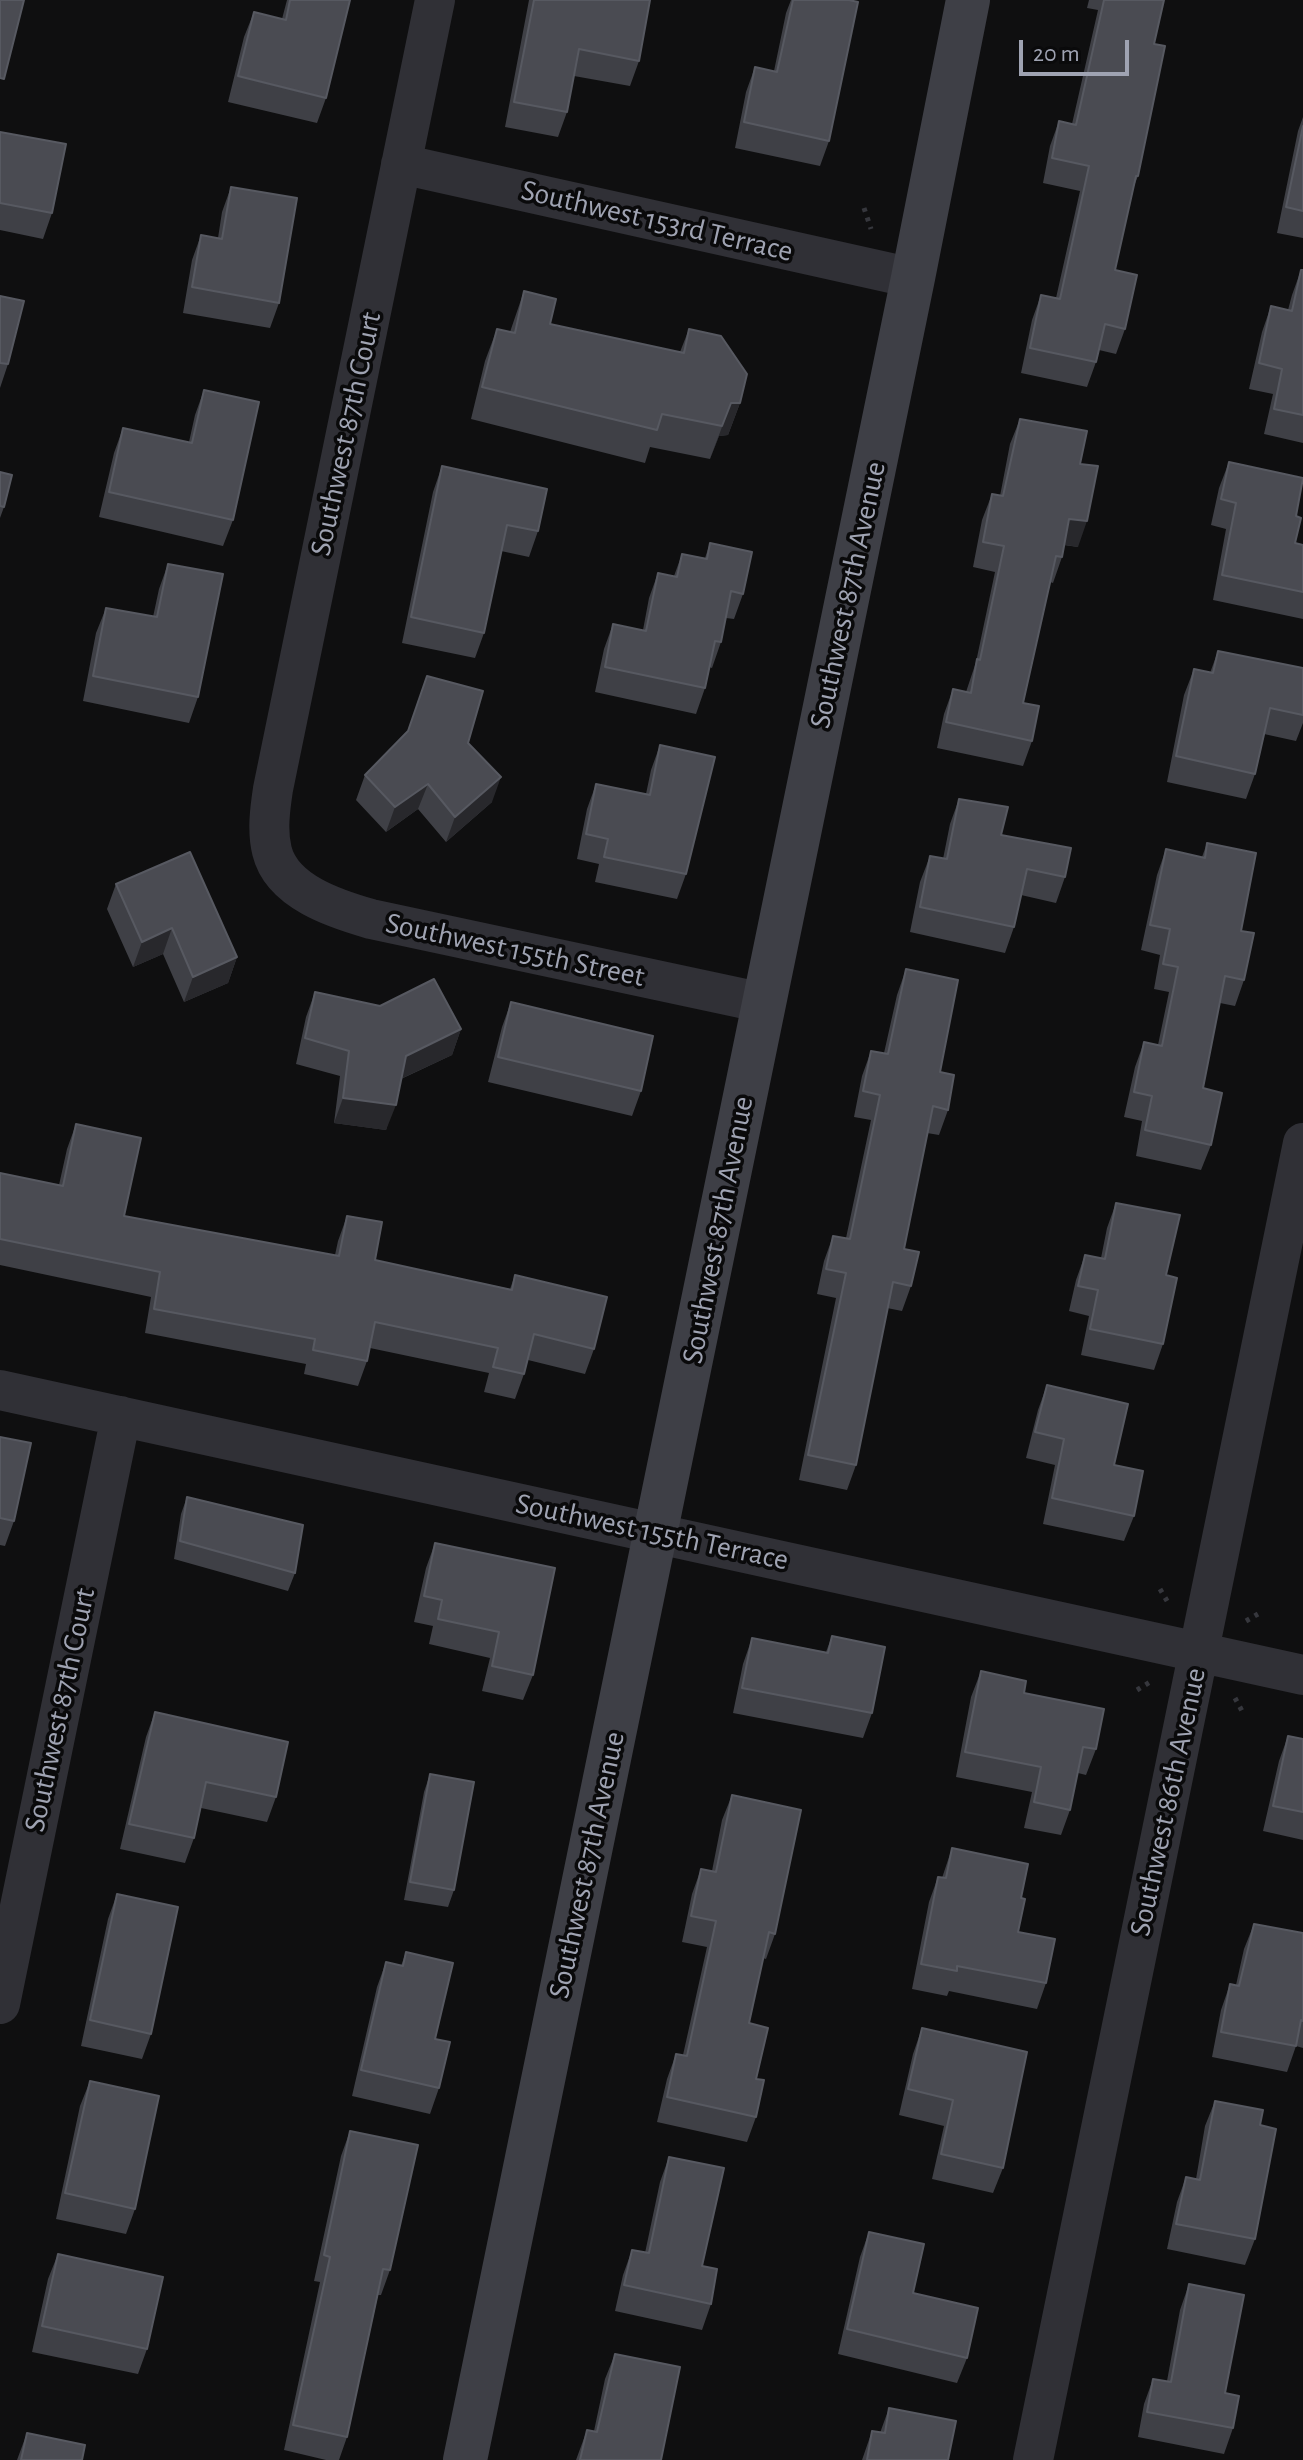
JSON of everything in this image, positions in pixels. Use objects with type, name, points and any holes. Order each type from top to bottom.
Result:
[{"type":"street","name":"Southwest 87th Court","points":[[278,868],[269,834],[273,789],[435,0]]},
{"type":"street","name":"Southwest 87th Avenue","points":[[465,2460],[581,1888],[657,1534],[968,0]]},
{"type":"street","name":"Southwest 153rd Terrace","points":[[401,164],[913,278]]},
{"type":"street","name":"Southwest 155th Street","points":[[278,868],[294,884],[317,899],[371,919],[764,1003]]},
{"type":"street","name":"Southwest 86th Avenue","points":[[1033,2460],[1303,1143]]},
{"type":"street","name":"Southwest 155th Terrace","points":[[0,1390],[1303,1675]]},
{"type":"street","name":"Southwest 87th Court","points":[[0,2004],[121,1416]]},
{"type":"path","points":[[864,208],[874,237]]},
{"type":"path","points":[[1160,1589],[1170,1607]]},
{"type":"path","points":[[1241,1623],[1258,1614]]},
{"type":"path","points":[[1137,1690],[1154,1679]]},
{"type":"path","points":[[1234,1697],[1242,1711]]},
{"type":"building","points":[[0,0],[24,0],[4,79],[0,78]]},
{"type":"building","points":[[290,0],[350,0],[326,98],[238,76],[254,12],[286,20]]},
{"type":"building","points":[[534,0],[650,0],[639,61],[579,49],[567,112],[514,102]]},
{"type":"building","points":[[793,0],[858,2],[829,141],[744,122],[755,67],[777,72]]},
{"type":"building","points":[[1104,0],[1164,0],[1154,44],[1165,46],[1115,270],[1137,275],[1125,329],[1105,324],[1096,362],[1030,348],[1041,295],[1060,299],[1089,166],[1052,158],[1059,121],[1076,125]]},
{"type":"building","points":[[1303,126],[1303,211],[1286,207]]},
{"type":"building","points":[[0,132],[66,144],[52,213],[0,203]]},
{"type":"building","points":[[231,187],[297,198],[279,303],[192,287],[201,235],[222,239]]},
{"type":"building","points":[[1301,270],[1303,415],[1274,409],[1282,369],[1259,363],[1271,306],[1292,311]]},
{"type":"building","points":[[524,291],[556,299],[550,324],[684,353],[689,329],[721,336],[747,374],[740,403],[731,403],[722,426],[662,414],[657,430],[482,387],[497,329],[515,333]]},
{"type":"building","points":[[0,296],[24,301],[8,364],[0,363]]},
{"type":"building","points":[[204,390],[259,402],[233,520],[109,492],[123,428],[192,443]]},
{"type":"building","points":[[1020,419],[1087,431],[1080,464],[1098,466],[1087,521],[1069,519],[1062,557],[1056,556],[1023,703],[1039,706],[1032,741],[946,722],[953,689],[971,693],[977,659],[980,660],[1004,546],[983,542],[992,494],[1003,496]]},
{"type":"building","points":[[1229,462],[1303,478],[1296,516],[1301,518],[1295,543],[1303,545],[1303,592],[1222,575],[1236,503],[1221,499]]},
{"type":"building","points":[[442,466],[547,489],[538,531],[507,525],[484,633],[411,617]]},
{"type":"building","points":[[0,472],[12,475],[4,507],[0,506]]},
{"type":"building","points":[[710,543],[752,552],[743,594],[731,591],[721,642],[715,641],[705,688],[605,667],[613,624],[646,631],[658,573],[677,577],[682,554],[707,559]]},
{"type":"building","points":[[168,564],[223,574],[198,697],[93,676],[106,608],[157,617]]},
{"type":"building","points":[[1218,651],[1303,668],[1303,715],[1270,708],[1255,774],[1176,756],[1194,669],[1213,673]]},
{"type":"building","points":[[427,676],[483,691],[468,743],[501,777],[455,817],[428,784],[395,807],[365,775],[408,731]]},
{"type":"building","points":[[660,745],[715,757],[686,874],[604,857],[608,839],[586,834],[596,784],[650,795]]},
{"type":"building","points":[[959,799],[1008,807],[1001,835],[1071,848],[1065,877],[1027,869],[1014,927],[920,907],[930,856],[947,859]]},
{"type":"building","points":[[1207,843],[1256,853],[1241,931],[1254,933],[1244,980],[1225,976],[1203,1088],[1222,1093],[1211,1145],[1145,1130],[1152,1096],[1134,1092],[1144,1042],[1162,1046],[1178,967],[1163,964],[1170,929],[1150,925],[1166,849],[1205,858]]},
{"type":"building","points":[[190,852],[237,957],[193,977],[172,928],[142,942],[116,884]]},
{"type":"building","points":[[906,969],[958,980],[940,1072],[954,1075],[948,1110],[933,1106],[904,1249],[919,1252],[911,1286],[893,1282],[856,1465],[808,1455],[846,1273],[826,1269],[833,1236],[850,1239],[880,1095],[863,1091],[871,1051],[888,1054]]},
{"type":"building","points":[[434,979],[461,1029],[406,1056],[396,1105],[343,1098],[349,1051],[305,1038],[315,992],[380,1006]]},
{"type":"building","points":[[511,1002],[653,1036],[641,1091],[498,1057]]},
{"type":"building","points":[[76,1124],[141,1138],[124,1216],[339,1256],[347,1216],[382,1222],[375,1260],[512,1290],[515,1275],[607,1297],[594,1349],[534,1334],[524,1374],[493,1367],[498,1348],[375,1322],[367,1361],[313,1350],[315,1339],[154,1309],[160,1272],[0,1239],[0,1173],[63,1186]]},
{"type":"building","points":[[1116,1203],[1180,1215],[1166,1275],[1177,1278],[1163,1344],[1090,1329],[1098,1290],[1078,1286],[1085,1255],[1105,1259]]},
{"type":"building","points":[[1047,1385],[1128,1404],[1114,1465],[1143,1471],[1134,1516],[1052,1498],[1064,1439],[1035,1432]]},
{"type":"building","points":[[0,1437],[31,1443],[14,1521],[0,1518]]},
{"type":"building","points":[[187,1497],[303,1525],[295,1573],[180,1541]]},
{"type":"building","points":[[435,1543],[555,1568],[533,1675],[492,1666],[499,1632],[438,1619],[442,1600],[424,1596]]},
{"type":"building","points":[[832,1636],[885,1647],[872,1713],[742,1688],[752,1638],[828,1653]]},
{"type":"building","points":[[981,1671],[1026,1681],[1024,1693],[1104,1709],[1096,1749],[1083,1747],[1070,1810],[1034,1802],[1041,1767],[965,1752]]},
{"type":"building","points":[[155,1712],[288,1742],[276,1797],[206,1782],[194,1838],[129,1824]]},
{"type":"building","points":[[1288,1736],[1303,1739],[1303,1812],[1273,1806]]},
{"type":"building","points":[[430,1774],[474,1782],[454,1890],[410,1882]]},
{"type":"building","points":[[732,1795],[801,1810],[775,1934],[769,1932],[749,2023],[768,2028],[756,2079],[764,2080],[756,2117],[667,2097],[676,2054],[687,2056],[716,1921],[691,1916],[701,1869],[716,1872]]},
{"type":"building","points":[[952,1848],[1028,1864],[1018,1932],[1055,1939],[1046,1983],[957,1966],[957,1971],[921,1964],[938,1877],[946,1878]]},
{"type":"building","points":[[117,1894],[178,1907],[151,2034],[90,2020]]},
{"type":"building","points":[[1254,1924],[1303,1933],[1303,2021],[1296,2046],[1221,2032],[1230,1984],[1239,1986]]},
{"type":"building","points":[[406,1952],[453,1963],[435,2039],[450,2042],[439,2088],[361,2070],[386,1962],[403,1966]]},
{"type":"building","points":[[922,2028],[1027,2052],[1003,2168],[941,2154],[953,2100],[908,2089]]},
{"type":"building","points":[[90,2081],[159,2096],[135,2209],[65,2193]]},
{"type":"building","points":[[1215,2101],[1263,2110],[1260,2125],[1276,2129],[1255,2239],[1176,2224],[1186,2177],[1200,2180]]},
{"type":"building","points":[[350,2131],[418,2145],[390,2270],[383,2269],[347,2437],[293,2425],[330,2257],[324,2255]]},
{"type":"building","points":[[669,2157],[724,2168],[702,2266],[717,2269],[711,2304],[624,2285],[632,2250],[649,2253]]},
{"type":"building","points":[[869,2232],[924,2244],[913,2293],[978,2308],[967,2358],[847,2329]]},
{"type":"building","points":[[58,2254],[163,2277],[147,2349],[42,2326]]},
{"type":"building","points":[[1189,2284],[1244,2295],[1225,2393],[1239,2396],[1233,2428],[1147,2412],[1153,2379],[1171,2382]]},
{"type":"building","points":[[615,2354],[680,2367],[661,2460],[580,2460],[587,2430],[597,2432]]},
{"type":"building","points":[[889,2408],[956,2421],[948,2460],[867,2460],[872,2431],[885,2433]]},
{"type":"building","points":[[27,2433],[85,2445],[82,2460],[21,2460]]}]
